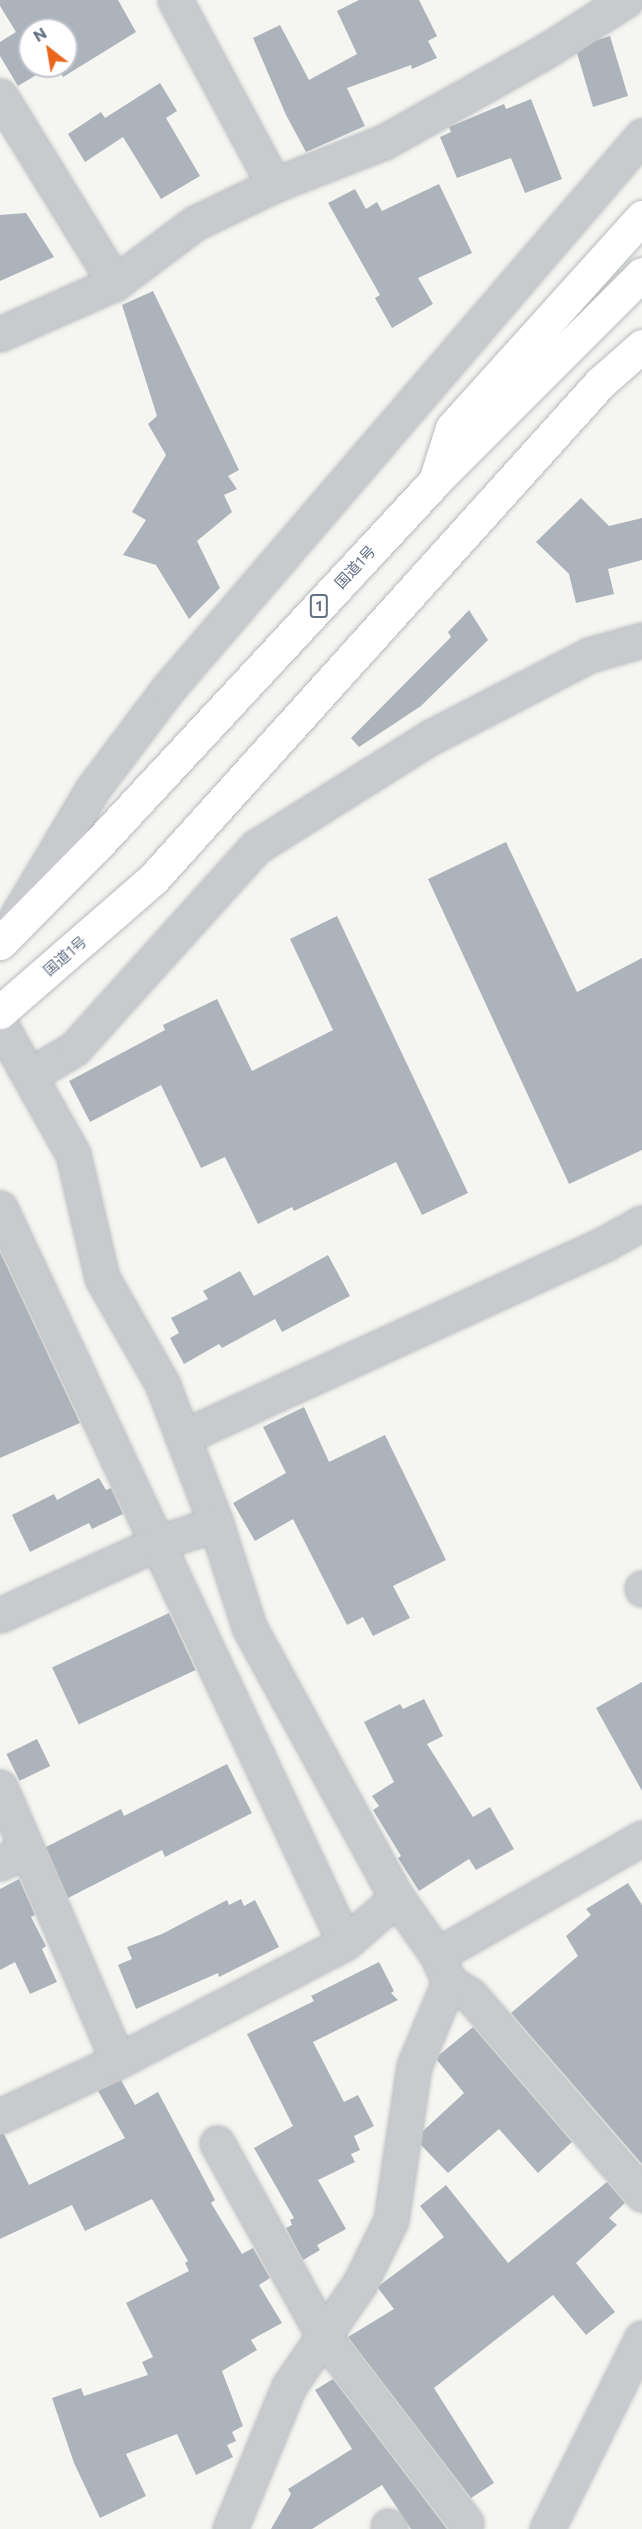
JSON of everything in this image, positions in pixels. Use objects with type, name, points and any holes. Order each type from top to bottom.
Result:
[{"type":"highway","name":"1","points":[[434,482],[452,428],[642,217]]},
{"type":"highway","name":"国道1号","points":[[2,942],[98,844],[434,482],[642,274]]},
{"type":"highway","name":"国道1号","points":[[0,1012],[153,879],[600,383],[642,346]]},
{"type":"highway","points":[[600,383],[642,362]]},
{"type":"street","points":[[175,0],[274,185]]},
{"type":"street","points":[[0,334],[115,284],[195,223],[274,185],[384,142],[544,52],[626,0]]},
{"type":"street","points":[[0,96],[115,284]]},
{"type":"street","points":[[2,942],[92,790],[167,690],[642,136]]},
{"type":"street","points":[[30,1075],[74,1049],[256,848],[431,737],[589,655],[642,640]]},
{"type":"street","points":[[0,1024],[73,1154],[102,1278],[162,1383],[216,1524],[249,1627],[397,1898],[443,1969],[471,1996],[642,2194]]},
{"type":"street","points":[[0,1208],[345,1943]]},
{"type":"street","points":[[183,1437],[606,1243],[642,1223]]},
{"type":"street","points":[[0,1615],[157,1543],[216,1524]]},
{"type":"street","points":[[0,1787],[14,1857],[118,2061]]},
{"type":"street","points":[[230,2529],[289,2386],[360,2283],[391,2220],[414,2066],[443,1969],[640,1845]]},
{"type":"street","points":[[0,2116],[118,2061],[345,1943],[397,1898]]},
{"type":"street","points":[[217,2143],[324,2335],[466,2523]]},
{"type":"street","points":[[547,2529],[637,2363]]},
{"type":"building","points":[[0,0],[118,0],[136,32],[78,68],[78,18],[18,18],[18,78],[31,78],[18,86],[0,56],[0,42],[16,32],[0,6]]},
{"type":"building","points":[[359,0],[419,0],[437,36],[428,41],[437,58],[412,69],[411,65],[347,88],[365,126],[306,152],[286,115],[253,38],[280,25],[309,80],[357,54],[337,11]]},
{"type":"building","points":[[610,36],[628,96],[593,107],[577,53],[597,40]]},
{"type":"building","points":[[160,83],[177,111],[166,118],[200,176],[161,199],[123,137],[85,162],[68,134],[101,112],[105,118]]},
{"type":"building","points":[[531,99],[562,179],[525,193],[511,158],[457,178],[440,137],[451,132],[449,127],[504,104],[506,109]]},
{"type":"building","points":[[439,184],[472,253],[418,278],[433,304],[392,328],[375,298],[380,295],[328,203],[355,189],[366,209],[377,202],[382,211]]},
{"type":"building","points":[[26,213],[54,257],[0,281],[0,215]]},
{"type":"building","points":[[153,291],[239,470],[228,476],[237,489],[224,495],[232,512],[197,541],[220,588],[189,619],[156,565],[123,555],[146,520],[132,512],[166,455],[148,424],[157,416],[122,305]]},
{"type":"building","points":[[581,498],[609,526],[642,518],[642,560],[608,569],[614,594],[576,603],[569,574],[536,542]]},
{"type":"building","points":[[469,610],[488,640],[421,706],[359,747],[351,738],[451,637],[448,632]]},
{"type":"building","points":[[506,842],[577,992],[642,958],[642,1150],[569,1184],[428,879]]},
{"type":"building","points":[[337,916],[468,1193],[422,1215],[396,1162],[294,1211],[292,1207],[258,1224],[225,1157],[201,1168],[161,1085],[90,1122],[69,1081],[165,1030],[163,1025],[217,999],[252,1071],[333,1030],[290,939]]},
{"type":"building","points":[[0,1252],[80,1423],[0,1458]]},
{"type":"building","points":[[328,1255],[350,1296],[282,1332],[275,1319],[222,1348],[219,1344],[184,1364],[170,1338],[179,1333],[171,1318],[208,1299],[203,1291],[240,1271],[254,1296]]},
{"type":"building","points":[[304,1407],[329,1462],[385,1435],[446,1560],[393,1586],[410,1618],[373,1636],[363,1617],[347,1625],[293,1519],[255,1541],[233,1503],[286,1473],[263,1427]]},
{"type":"building","points":[[99,1478],[106,1490],[111,1488],[123,1514],[92,1529],[89,1523],[30,1552],[12,1515],[54,1494],[57,1500]]},
{"type":"building","points":[[169,1613],[196,1670],[79,1725],[52,1668]]},
{"type":"building","points":[[642,1682],[642,1791],[596,1708]]},
{"type":"building","points":[[424,1699],[443,1736],[427,1744],[473,1817],[490,1807],[514,1849],[476,1870],[469,1859],[419,1891],[398,1858],[401,1856],[373,1810],[379,1806],[372,1796],[394,1782],[364,1722],[400,1704],[403,1709]]},
{"type":"building","points":[[37,1739],[50,1766],[20,1781],[6,1754]]},
{"type":"building","points":[[227,1764],[252,1813],[165,1857],[162,1850],[68,1898],[46,1847],[121,1809],[124,1816]]},
{"type":"building","points":[[19,1879],[35,1915],[31,1917],[46,1946],[42,1949],[57,1982],[30,1994],[15,1962],[0,1970],[0,1889]]},
{"type":"building","points":[[628,1883],[642,1905],[642,2164],[511,2013],[578,1956],[566,1936],[591,1915],[586,1909]]},
{"type":"building","points":[[241,1899],[244,1906],[255,1900],[279,1947],[219,1977],[218,1973],[136,2009],[118,1965],[132,1959],[127,1947],[162,1934],[227,1900],[229,1905]]},
{"type":"building","points":[[379,1962],[394,1991],[391,1993],[398,2000],[313,2042],[344,2102],[358,2095],[374,2126],[354,2136],[360,2150],[351,2154],[355,2162],[318,2180],[346,2229],[317,2245],[320,2250],[303,2260],[286,2228],[292,2225],[290,2220],[294,2218],[254,2148],[293,2126],[247,2034],[314,2001],[311,1996]]},
{"type":"building","points":[[473,2027],[572,2142],[538,2173],[499,2129],[448,2173],[421,2145],[423,2131],[464,2093],[437,2060],[439,2055]]},
{"type":"building","points":[[121,2080],[135,2105],[158,2092],[215,2200],[211,2203],[242,2254],[253,2248],[270,2278],[259,2285],[282,2323],[251,2340],[257,2350],[222,2371],[243,2426],[232,2432],[236,2441],[227,2445],[233,2457],[196,2475],[177,2434],[126,2454],[146,2496],[100,2518],[74,2463],[52,2398],[81,2388],[84,2396],[148,2375],[142,2362],[153,2357],[126,2303],[189,2271],[185,2263],[188,2261],[152,2199],[85,2231],[72,2205],[0,2239],[0,2134],[4,2134],[29,2185],[125,2138],[98,2091]]},
{"type":"building","points":[[607,2182],[625,2203],[609,2218],[617,2225],[576,2263],[615,2312],[586,2335],[553,2295],[434,2388],[494,2483],[471,2498],[348,2337],[394,2309],[378,2288],[380,2285],[444,2237],[420,2206],[446,2185],[508,2263]]},
{"type":"building","points":[[333,2379],[447,2529],[411,2529],[382,2485],[312,2529],[271,2529],[291,2494],[288,2489],[352,2449],[315,2390]]}]
